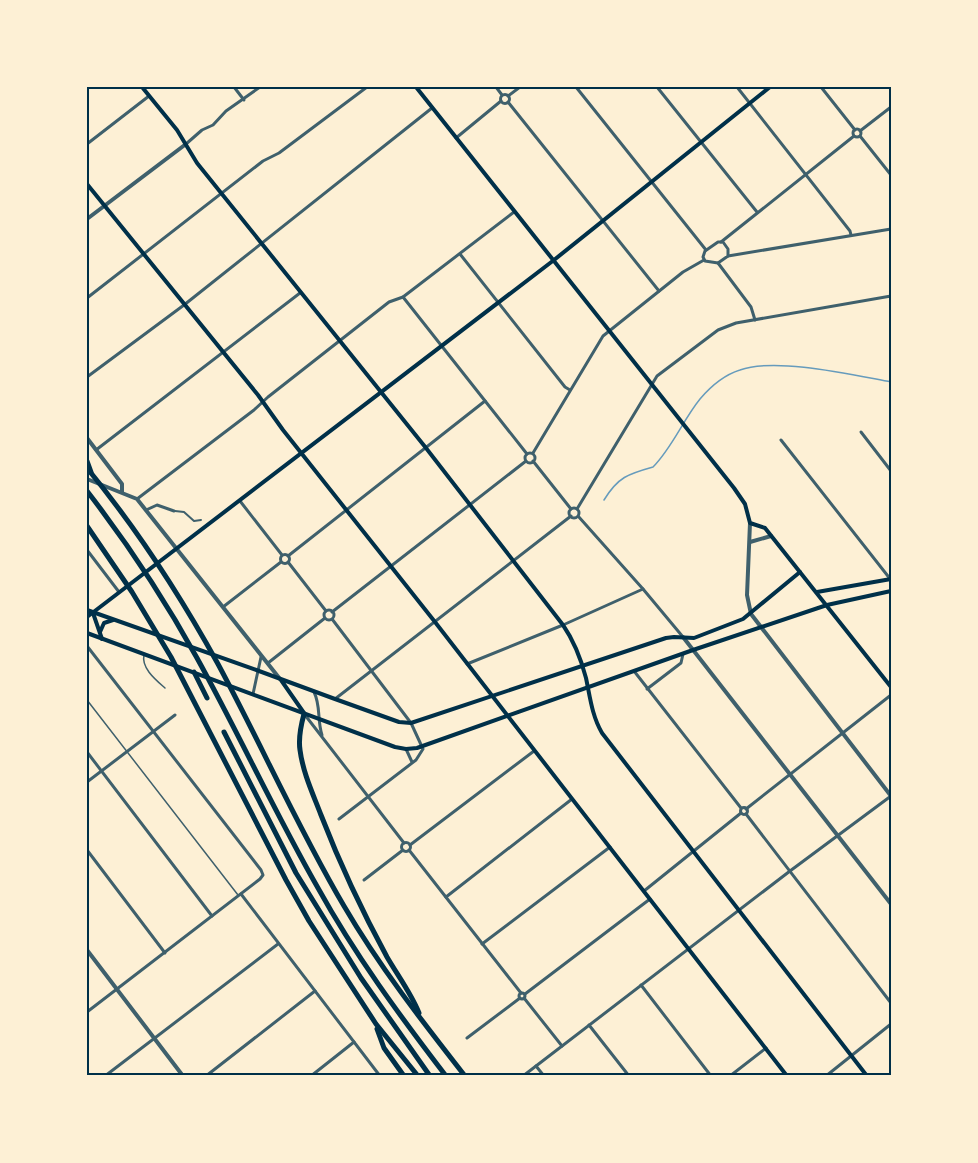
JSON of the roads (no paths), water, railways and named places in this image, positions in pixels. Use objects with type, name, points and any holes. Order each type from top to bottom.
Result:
[{"type":"highway","points":[[87,461],[92,473]]},
{"type":"highway","points":[[87,468],[133,528],[185,608],[344,907],[387,974],[465,1076]]},
{"type":"highway","points":[[87,491],[125,543],[197,657],[306,868],[342,929],[394,1007],[446,1076]]},
{"type":"highway","points":[[87,526],[145,614],[194,699],[286,880],[322,942],[376,1024],[418,1076]]},
{"type":"highway","points":[[194,672],[207,698]]},
{"type":"highway","points":[[304,714],[300,750],[304,768],[331,841],[367,919],[389,960],[413,997],[421,1020]]},
{"type":"highway","points":[[224,732],[296,873],[361,978],[432,1076]]},
{"type":"highway","points":[[376,1024],[384,1048],[404,1076]]},
{"type":"main road","points":[[142,87],[221,194],[426,448],[563,625],[576,646],[591,705],[602,733],[867,1076]]},
{"type":"main road","points":[[416,87],[734,488],[745,504],[750,523],[761,526],[771,536],[891,687]]},
{"type":"main road","points":[[87,617],[554,260],[770,87]]},
{"type":"main road","points":[[87,184],[347,510],[788,1076]]},
{"type":"main road","points":[[87,610],[399,722],[411,723],[666,638],[691,639],[738,622],[751,614],[800,572]]},
{"type":"main road","points":[[817,592],[891,579]]},
{"type":"main road","points":[[87,633],[304,714],[406,749],[827,605],[891,591]]},
{"type":"main road","points":[[92,612],[102,639]]},
{"type":"main road","points":[[100,632],[104,623],[114,620]]},
{"type":"main road","points":[[281,679],[304,714]]},
{"type":"street","points":[[234,87],[244,100]]},
{"type":"street","points":[[87,219],[260,87]]},
{"type":"street","points":[[87,298],[263,161],[279,153],[367,87]]},
{"type":"street","points":[[496,87],[502,95],[508,96],[520,87]]},
{"type":"street","points":[[576,87],[706,250]]},
{"type":"street","points":[[657,87],[757,213]]},
{"type":"street","points":[[737,87],[851,235]]},
{"type":"street","points":[[821,87],[855,130],[860,131],[891,107]]},
{"type":"street","points":[[456,138],[501,101],[502,95]]},
{"type":"street","points":[[87,144],[149,96]]},
{"type":"street","points":[[508,96],[508,102],[659,291]]},
{"type":"street","points":[[501,101],[508,102]]},
{"type":"street","points":[[87,377],[184,305],[432,108]]},
{"type":"street","points":[[854,136],[855,130]]},
{"type":"street","points":[[860,131],[860,136],[891,175]]},
{"type":"street","points":[[704,260],[703,255],[706,250],[721,242],[854,136],[860,136]]},
{"type":"street","points":[[135,498],[389,302],[404,297],[515,211]]},
{"type":"street","points":[[718,263],[728,256],[891,229]]},
{"type":"street","points":[[721,242],[727,246],[728,256]]},
{"type":"street","points":[[460,254],[565,387],[570,390]]},
{"type":"street","points":[[533,461],[535,457],[533,453],[603,336],[683,272],[704,260],[718,263],[751,307],[755,320]]},
{"type":"street","points":[[96,450],[300,293]]},
{"type":"street","points":[[891,296],[729,324],[718,330],[651,383],[577,509],[578,516],[683,637],[891,904]]},
{"type":"street","points":[[404,297],[527,454]]},
{"type":"street","points":[[240,501],[282,555],[288,556],[485,401]]},
{"type":"street","points":[[861,432],[891,471]]},
{"type":"street","points":[[87,438],[122,484],[122,492]]},
{"type":"street","points":[[781,440],[891,579]]},
{"type":"street","points":[[527,454],[533,453]]},
{"type":"street","points":[[526,461],[527,454]]},
{"type":"street","points":[[288,556],[288,562],[326,611],[332,612],[526,461],[533,461]]},
{"type":"street","points":[[533,461],[571,509],[571,516]]},
{"type":"street","points":[[112,488],[115,480],[113,473]]},
{"type":"street","points":[[87,479],[135,498],[281,679]]},
{"type":"street","points":[[146,510],[157,506],[183,511],[192,520],[201,520]]},
{"type":"street","points":[[571,509],[577,509]]},
{"type":"street","points":[[335,699],[571,516],[578,516]]},
{"type":"street","points":[[523,1076],[739,909],[891,796],[751,614],[747,595],[750,523]]},
{"type":"street","points":[[750,542],[771,536]]},
{"type":"street","points":[[87,549],[119,592]]},
{"type":"street","points":[[281,562],[282,555]]},
{"type":"street","points":[[223,607],[281,562],[288,562]]},
{"type":"street","points":[[468,664],[643,589]]},
{"type":"street","points":[[325,618],[326,611]]},
{"type":"street","points":[[332,612],[332,619],[411,723],[422,745],[422,753],[412,762],[339,819]]},
{"type":"street","points":[[267,663],[325,618],[332,619]]},
{"type":"street","points":[[87,646],[261,870],[262,875],[260,879],[87,1012]]},
{"type":"street","points":[[647,689],[681,663],[683,654]]},
{"type":"street","points":[[253,694],[261,655]]},
{"type":"street","points":[[634,671],[891,1003]]},
{"type":"street","points":[[314,692],[318,700],[319,726],[322,736]]},
{"type":"street","points":[[644,891],[891,694]]},
{"type":"street","points":[[304,714],[404,843],[410,844]]},
{"type":"street","points":[[87,782],[175,715]]},
{"type":"street","points":[[406,749],[412,762]]},
{"type":"street","points":[[410,844],[534,751]]},
{"type":"street","points":[[87,752],[212,916]]},
{"type":"street","points":[[446,897],[572,800]]},
{"type":"street","points":[[403,850],[404,843]]},
{"type":"street","points":[[410,844],[410,850],[562,1046]]},
{"type":"street","points":[[482,944],[610,847]]},
{"type":"street","points":[[87,850],[165,953]]},
{"type":"street","points":[[364,880],[403,850],[410,850]]},
{"type":"street","points":[[239,895],[380,1076]]},
{"type":"street","points":[[467,1038],[650,899]]},
{"type":"street","points":[[105,1076],[278,944]]},
{"type":"street","points":[[87,950],[183,1076]]},
{"type":"street","points":[[641,985],[711,1076]]},
{"type":"street","points":[[206,1076],[315,991]]},
{"type":"street","points":[[826,1076],[891,1024]]},
{"type":"street","points":[[589,1025],[629,1076]]},
{"type":"street","points":[[311,1076],[354,1042]]},
{"type":"street","points":[[730,1076],[766,1048]]},
{"type":"street","points":[[536,1065],[544,1076]]},
{"type":"lane","points":[[201,520],[206,526]]},
{"type":"lane","points":[[144,654],[144,664],[165,688]]},
{"type":"lane","points":[[87,700],[239,895]]},
{"type":"waterway","points":[[604,500],[619,481],[653,467],[700,399],[718,382],[734,372],[755,366],[794,366],[891,382]]}]
